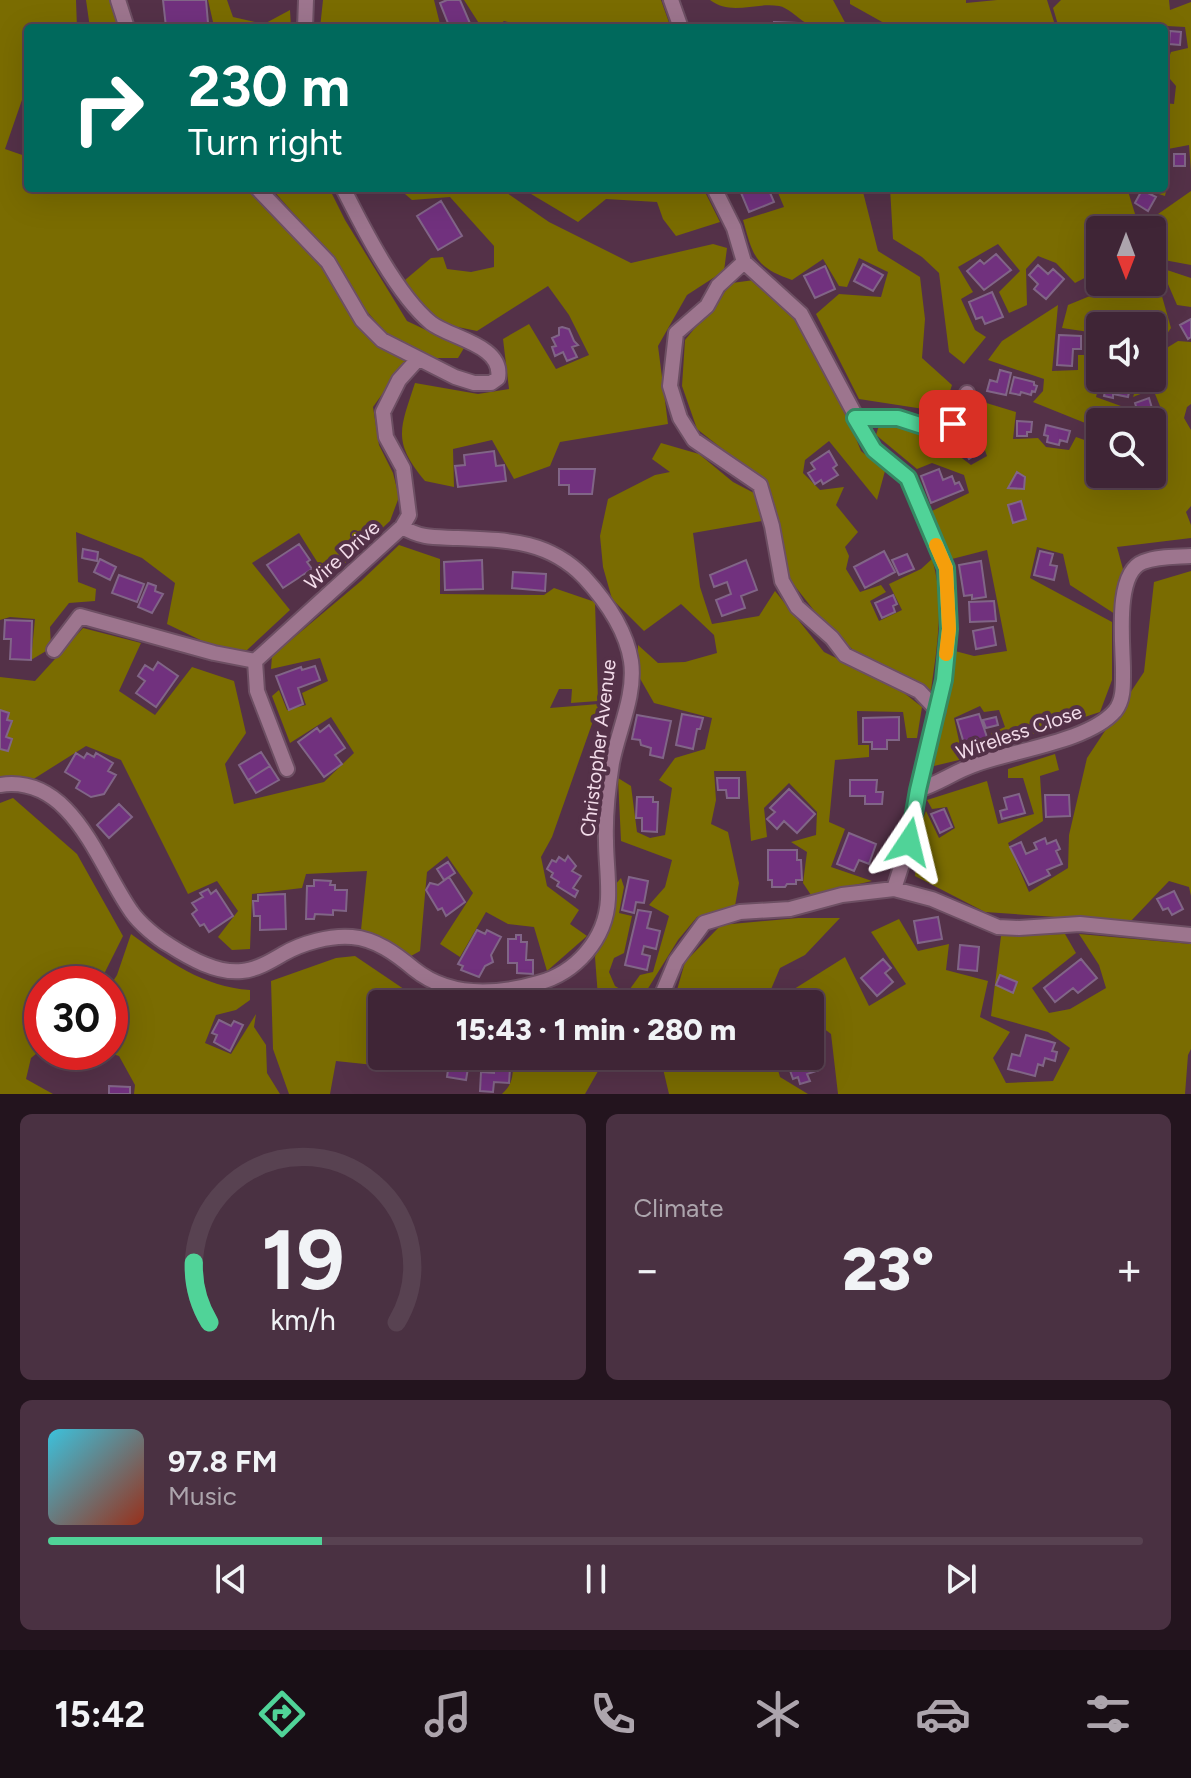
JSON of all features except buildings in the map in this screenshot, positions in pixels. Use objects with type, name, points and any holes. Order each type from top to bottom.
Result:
[{"type":"street","points":[[118,0],[126,24]]},
{"type":"street","points":[[305,24],[306,0]]},
{"type":"street","points":[[671,0],[680,24]]},
{"type":"street","points":[[261,192],[328,262],[362,320],[382,340],[455,377],[483,385],[498,378],[497,362],[488,353],[433,324],[405,298],[345,192]]},
{"type":"street","points":[[716,192],[734,228],[744,262],[801,314],[874,450],[908,478],[946,568],[949,629],[938,711],[918,790],[909,842],[894,889]]},
{"type":"street","points":[[744,262],[718,286],[707,306],[676,333],[670,386],[680,418],[694,440],[760,485],[772,526],[782,581],[797,607],[832,638],[845,655],[919,691],[938,711]]},
{"type":"street","name":"Wire Drive","points":[[255,661],[402,527],[409,515],[403,468],[386,437],[383,412],[399,380],[418,359]]},
{"type":"street","points":[[855,418],[898,418],[941,432],[953,424],[967,393]]},
{"type":"street","name":"Christopher Avenue","points":[[0,785],[36,787],[53,795],[79,827],[133,914],[167,944],[211,967],[241,972],[272,962],[286,952],[341,936],[372,941],[407,961],[426,977],[459,991],[534,985],[560,975],[586,954],[608,903],[606,818],[612,762],[628,692],[631,665],[627,643],[607,604],[582,575],[539,546],[419,536],[402,527]]},
{"type":"street","name":"Wireless Close","points":[[918,790],[972,766],[1080,734],[1100,724],[1117,709],[1122,694],[1123,596],[1129,573],[1140,563],[1191,556]]},
{"type":"street","points":[[54,650],[80,616],[214,653],[255,661],[257,691],[287,769]]},
{"type":"street","points":[[664,990],[676,961],[704,923],[740,912],[790,909],[842,895],[894,889],[932,899],[998,927],[1080,924],[1191,935]]},
{"type":"shaded area","points":[[0,0],[76,0],[77,24],[24,24],[24,97],[5,149],[24,156],[24,192],[255,192],[407,359],[373,407],[379,445],[393,473],[399,497],[390,521],[328,579],[299,533],[252,563],[290,610],[247,650],[219,649],[167,624],[175,583],[142,558],[76,532],[78,582],[96,589],[95,601],[69,603],[50,627],[51,648],[31,660],[35,619],[10,617],[0,620]]},
{"type":"shaded area","points":[[86,0],[110,0],[117,24],[89,24]]},
{"type":"shaded area","points":[[208,0],[227,0],[233,17],[264,24],[209,24],[213,22]]},
{"type":"shaded area","points":[[323,0],[434,0],[440,24],[320,24]]},
{"type":"shaded area","points":[[464,0],[661,0],[670,24],[516,24],[504,21],[500,24],[479,24]]},
{"type":"shaded area","points":[[710,0],[833,0],[846,24],[806,24],[789,10],[770,5],[735,8]]},
{"type":"shaded area","points":[[850,0],[966,0],[966,3],[1047,0],[1055,24],[889,24],[850,4]]},
{"type":"shaded area","points":[[1061,0],[1169,0],[1170,10],[1191,2],[1191,172],[1189,145],[1168,149],[1168,103],[1174,104],[1176,86],[1168,77],[1168,61],[1171,52],[1188,48],[1185,27],[1168,26],[1161,22],[1058,24],[1053,8]]},
{"type":"shaded area","points":[[290,10],[291,24],[264,24]]},
{"type":"shaded area","points":[[1191,191],[1191,265],[1166,260],[1166,216],[1155,216]]},
{"type":"shaded area","points":[[275,192],[331,192],[407,321],[464,348],[458,358],[435,358],[386,333],[362,306],[325,249]]},
{"type":"shaded area","points":[[403,192],[507,192],[549,222],[631,263],[713,244],[727,248],[724,271],[687,295],[658,346],[668,424],[560,442],[550,466],[514,479],[492,440],[453,449],[454,487],[425,481],[403,445],[403,424],[415,383],[478,394],[509,389],[503,339],[529,324],[556,369],[589,355],[569,315],[548,286],[477,331],[453,326],[427,313],[405,280],[431,258],[443,257],[447,269],[471,272],[494,267],[494,246],[450,197],[412,200]]},
{"type":"shaded area","points":[[528,192],[705,192],[720,222],[676,236],[663,219],[657,202],[606,199],[578,222]]},
{"type":"shaded area","points":[[778,192],[863,192],[878,251],[920,277],[925,319],[922,358],[952,385],[943,412],[859,399],[816,314],[839,294],[881,297],[888,272],[859,258],[847,287],[839,286],[823,259],[792,280],[770,270],[757,259],[743,220],[784,207]]},
{"type":"shaded area","points":[[890,192],[1128,192],[1136,216],[1086,216],[1086,277],[1075,283],[1056,263],[1038,256],[1026,269],[1027,305],[1009,313],[999,292],[1020,271],[998,244],[958,267],[973,292],[961,299],[975,330],[986,337],[964,364],[949,352],[939,273],[922,257],[893,239]]},
{"type":"shaded area","points":[[1166,270],[1191,278],[1191,307],[1177,305],[1166,280]]},
{"type":"shaded area","points":[[754,280],[798,321],[833,382],[861,451],[885,471],[877,500],[829,441],[805,460],[803,473],[820,490],[844,487],[836,505],[858,532],[845,547],[849,556],[846,569],[860,592],[881,585],[886,592],[870,601],[879,621],[902,610],[889,584],[921,569],[932,559],[939,608],[931,690],[856,653],[816,613],[790,580],[768,485],[697,429],[682,386],[685,340],[732,283]]},
{"type":"shaded area","points":[[1090,296],[1162,296],[1171,328],[1166,335],[1166,312],[1086,312],[1086,332],[1062,328],[1068,305]]},
{"type":"shaded area","points":[[1058,305],[1052,371],[1078,370],[1078,355],[1086,355],[1086,392],[1097,392],[1096,397],[1126,408],[1086,408],[1086,423],[1033,402],[1043,391],[1044,379],[988,360],[1002,341]]},
{"type":"shaded area","points":[[1178,341],[1191,342],[1191,404],[1184,418],[1191,430],[1191,506],[1186,512],[1191,525],[1191,538],[1117,547],[1124,573],[1115,614],[1070,585],[1063,554],[1037,547],[1030,578],[1112,622],[1112,680],[1100,712],[992,747],[991,733],[1005,727],[999,710],[984,712],[980,706],[954,718],[963,759],[934,766],[955,651],[974,656],[1007,651],[987,550],[952,559],[932,511],[969,493],[964,475],[932,463],[917,469],[876,435],[880,422],[928,438],[971,465],[987,456],[980,436],[961,426],[970,398],[1016,412],[1013,439],[1038,438],[1046,447],[1069,450],[1076,437],[1086,440],[1086,488],[1166,488],[1166,408],[1161,408],[1154,392],[1166,392],[1166,348]]},
{"type":"shaded area","points":[[661,443],[699,454],[733,482],[754,493],[762,521],[693,533],[700,587],[712,624],[759,616],[775,591],[824,652],[899,689],[922,707],[917,738],[907,738],[903,712],[857,711],[858,745],[869,745],[869,757],[835,760],[829,822],[845,829],[831,867],[872,881],[811,895],[803,883],[807,852],[791,842],[816,835],[817,812],[789,783],[764,808],[767,837],[751,841],[746,771],[714,771],[716,800],[711,824],[728,832],[739,883],[735,906],[697,917],[678,940],[647,990],[629,990],[640,975],[653,972],[669,916],[649,905],[665,887],[672,860],[621,841],[618,778],[631,786],[637,832],[650,838],[665,835],[672,788],[659,780],[675,758],[705,749],[712,718],[654,703],[638,675],[638,645],[658,663],[685,662],[717,653],[714,635],[681,604],[644,631],[612,599],[603,567],[600,536],[608,499],[655,475],[670,472],[652,459]]},
{"type":"shaded area","points":[[399,545],[440,559],[440,594],[544,595],[554,588],[595,602],[598,701],[571,703],[572,689],[559,689],[550,708],[599,704],[552,837],[541,857],[547,886],[579,910],[570,924],[587,936],[547,971],[534,927],[508,924],[486,912],[460,957],[440,944],[473,893],[447,856],[427,872],[420,951],[411,956],[361,930],[367,871],[306,874],[302,888],[252,894],[250,949],[232,950],[218,937],[238,911],[217,881],[188,894],[121,760],[86,746],[32,780],[0,779],[0,677],[35,681],[83,628],[141,643],[119,691],[155,715],[192,667],[234,681],[246,733],[225,764],[234,804],[324,782],[354,753],[331,717],[290,743],[272,696],[279,690],[287,710],[306,705],[302,693],[328,681],[320,658],[271,669],[272,656]]},
{"type":"shaded area","points":[[1191,571],[1191,896],[1189,887],[1169,881],[1130,922],[985,912],[915,876],[918,831],[926,811],[939,838],[955,828],[947,807],[932,809],[927,800],[987,781],[998,824],[1034,814],[1023,778],[1008,778],[1008,769],[1055,754],[1059,770],[1040,776],[1043,821],[1008,843],[1029,892],[1068,868],[1069,835],[1087,758],[1144,672],[1154,582]]},
{"type":"shaded area","points":[[13,798],[77,854],[123,936],[108,966],[24,966],[26,1079],[53,1094],[0,1094],[0,803]]},
{"type":"shaded area","points":[[621,878],[624,887],[619,913],[632,916],[624,953],[614,958],[609,972],[615,986],[622,990],[597,990],[595,957],[614,886]]},
{"type":"shaded area","points":[[798,918],[840,918],[805,955],[780,968],[771,990],[677,990],[685,962],[721,925]]},
{"type":"shaded area","points":[[899,919],[918,951],[949,944],[946,970],[988,981],[980,1017],[1010,1032],[993,1058],[1006,1083],[1053,1081],[1070,1048],[1048,1032],[991,1016],[1001,936],[1065,934],[1076,953],[1032,988],[1049,1013],[1070,1009],[1106,988],[1099,965],[1079,934],[1191,944],[1191,1049],[1185,1094],[838,1094],[831,1034],[824,1029],[824,990],[793,990],[845,957],[869,1006],[906,984],[871,932]]},
{"type":"shaded area","points":[[131,934],[201,978],[250,990],[250,1000],[236,1010],[216,1015],[205,1043],[231,1054],[256,1014],[254,1027],[266,1045],[267,1073],[280,1094],[134,1094],[135,1085],[127,1070],[128,966],[120,966]]},
{"type":"shaded area","points":[[355,956],[405,990],[368,990],[368,1064],[336,1061],[330,1094],[289,1094],[273,1049],[271,981],[336,958]]},
{"type":"shaded area","points":[[513,1070],[599,1070],[585,1094],[502,1094],[511,1082]]},
{"type":"shaded area","points":[[663,1070],[778,1070],[780,1077],[808,1094],[669,1094]]},
{"type":"slow traffic","points":[[936,545],[946,568],[949,629],[946,654]]},
{"type":"route","points":[[909,842],[944,680],[949,629],[946,568],[908,478],[874,450],[855,418],[898,418],[941,432],[953,424]]}]
